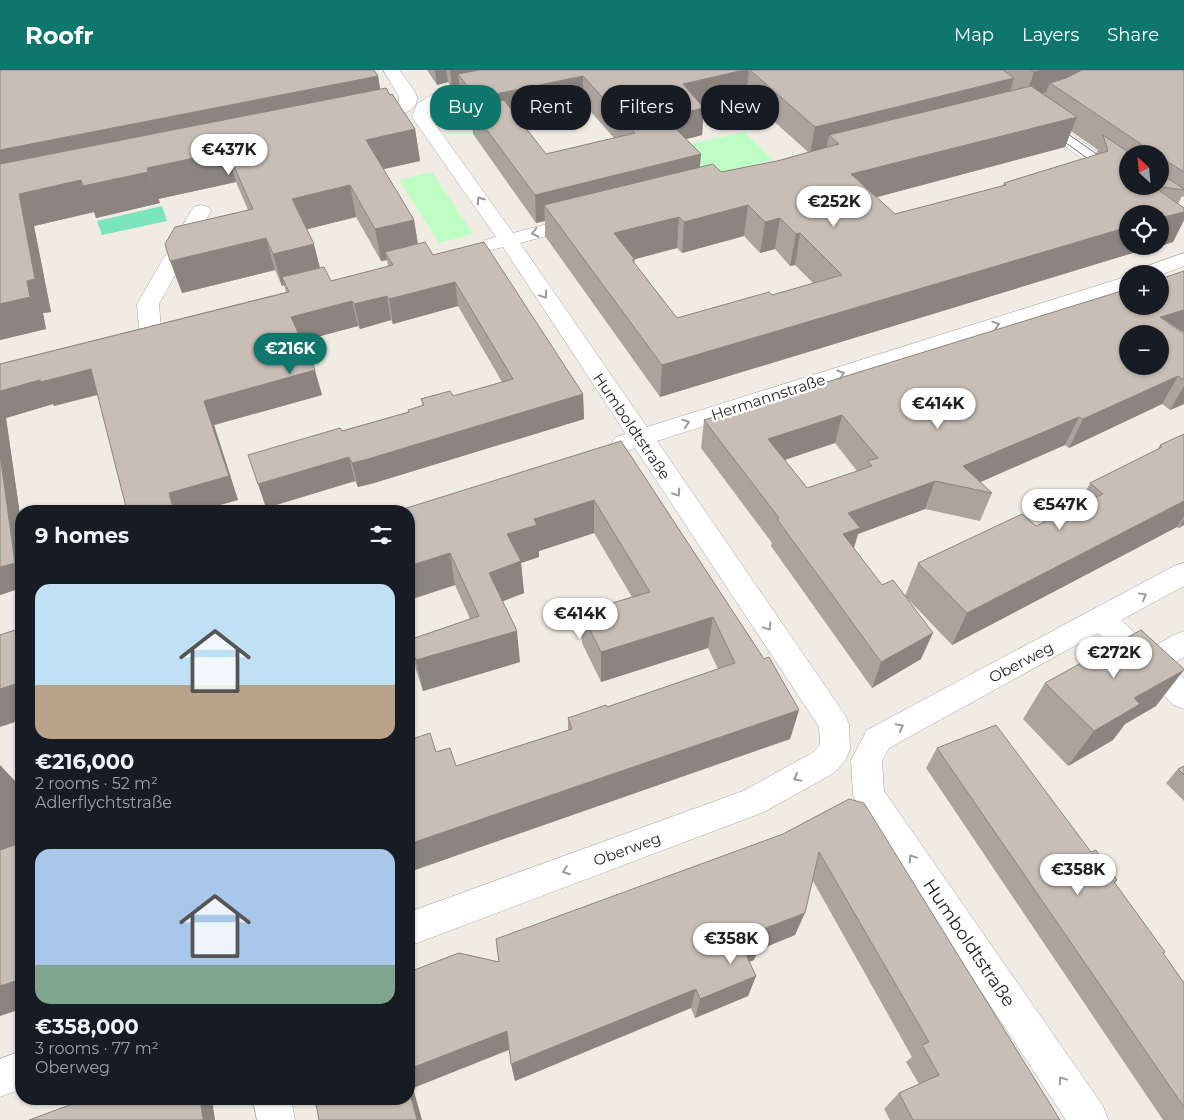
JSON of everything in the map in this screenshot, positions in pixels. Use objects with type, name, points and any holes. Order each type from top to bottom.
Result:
[{"type":"street","name":"Humboldtstraße","points":[[391,70],[421,117],[508,240],[834,724],[851,754],[869,795],[1089,1120]]},
{"type":"street","points":[[350,120],[512,84]]},
{"type":"street","points":[[1029,106],[1119,175]]},
{"type":"street","points":[[150,329],[148,304],[201,211]]},
{"type":"street","points":[[469,249],[594,218]]},
{"type":"street","points":[[1167,265],[1184,259]]},
{"type":"street","name":"Hermannstraße","points":[[603,450],[1119,286]]},
{"type":"street","name":"Oberweg","points":[[415,927],[753,802],[823,763],[851,754],[1184,573]]},
{"type":"street","points":[[1101,618],[1184,696]]},
{"type":"street","points":[[1149,664],[1184,643]]},
{"type":"street","points":[[0,1078],[15,1072]]},
{"type":"street","points":[[273,1105],[276,1120]]},
{"type":"green space","points":[[744,132],[773,160],[707,177],[678,147]]},
{"type":"green space","points":[[432,172],[473,234],[439,243],[399,180]]},
{"type":"green space","points":[[162,206],[167,221],[102,235],[97,221]]},
{"type":"building","points":[[0,70],[374,70],[378,76],[0,150]]},
{"type":"building","points":[[479,70],[744,70],[684,85],[601,85],[601,96],[583,76],[539,85],[511,85],[511,91],[501,93],[501,85],[466,85],[458,74]]},
{"type":"building","points":[[750,70],[1003,70],[1014,78],[815,127],[779,95],[779,85],[767,85]]},
{"type":"building","points":[[1082,70],[1184,70],[1184,172],[1169,163],[1169,145],[1141,145],[1050,83]]},
{"type":"building","points":[[1031,86],[1077,117],[851,174],[895,214],[1006,185],[1004,183],[1108,151],[1103,135],[1119,146],[1119,195],[1166,195],[1184,208],[1184,212],[1169,216],[1169,205],[1119,205],[1119,230],[662,365],[544,205],[713,164],[721,172],[777,161],[839,144],[829,135]],"holes":[[[748,205],[765,222],[780,218],[796,234],[800,233],[842,275],[772,295],[769,292],[677,318],[632,260],[635,260],[614,233],[679,217],[684,222]]]},
{"type":"building","points":[[386,88],[415,129],[366,140],[414,220],[375,229],[350,185],[292,199],[314,244],[273,254],[266,238],[170,261],[165,244],[175,227],[253,209],[227,151],[147,168],[148,172],[83,186],[81,180],[19,194],[35,279],[27,281],[30,297],[0,304],[0,164]]},
{"type":"building","points":[[691,93],[701,105],[701,109],[691,111]]},
{"type":"building","points":[[504,100],[511,109],[511,130],[527,130],[546,154],[635,133],[632,130],[677,130],[701,154],[535,195],[487,130],[501,130],[501,101]]},
{"type":"building","points":[[1169,179],[1184,189],[1169,188]]},
{"type":"building","points":[[425,242],[433,255],[484,242],[583,394],[368,459],[352,463],[349,457],[258,484],[248,455],[340,428],[342,431],[409,412],[408,410],[424,405],[421,399],[450,391],[453,396],[513,379],[455,282],[389,299],[387,296],[354,304],[352,301],[291,317],[315,370],[204,401],[229,476],[169,493],[172,505],[125,505],[91,369],[0,391],[0,364],[289,292],[282,277],[324,267],[331,281],[393,265],[385,252]]},
{"type":"building","points":[[1184,271],[1184,310],[1169,314],[1169,276]]},
{"type":"building","points":[[1119,292],[1119,315],[1167,315],[1160,317],[1184,334],[1184,380],[1178,376],[1083,419],[1079,417],[963,466],[992,493],[935,481],[848,513],[860,528],[843,534],[882,585],[893,580],[933,633],[881,662],[777,519],[779,518],[704,420]],"holes":[[[842,415],[878,458],[867,461],[872,466],[807,488],[768,439]]]},
{"type":"building","points":[[1184,434],[1184,501],[967,613],[918,563],[1022,514],[1036,526],[1103,494],[1090,483]]},
{"type":"building","points":[[621,441],[764,659],[769,657],[799,710],[415,842],[415,738],[430,733],[436,752],[450,748],[456,766],[572,729],[568,718],[606,705],[607,707],[735,663],[713,617],[601,652],[581,612],[650,592],[594,500],[534,519],[537,525],[507,534],[521,561],[489,573],[517,631],[416,660],[415,638],[479,616],[450,553],[415,564],[415,505]]},
{"type":"building","points":[[0,454],[15,563],[0,567]]},
{"type":"building","points":[[15,630],[15,684],[0,689],[0,635]]},
{"type":"building","points":[[1141,630],[1184,670],[1134,698],[1140,704],[1094,731],[1045,683]]},
{"type":"building","points":[[996,725],[1091,852],[1096,850],[1117,880],[1114,882],[1165,952],[1163,953],[1184,983],[1184,1107],[937,748]]},
{"type":"building","points":[[1184,766],[1184,775],[1178,769]]},
{"type":"building","points":[[849,799],[864,803],[1060,1120],[913,1120],[899,1093],[939,1075],[922,1045],[929,1042],[819,852],[805,913],[758,931],[762,938],[742,946],[756,976],[700,999],[696,989],[511,1064],[507,1031],[415,1067],[415,970],[459,953],[499,962],[496,939],[783,834]]},
{"type":"building","points":[[15,845],[15,981],[0,986],[0,850]]},
{"type":"building","points":[[70,1105],[201,1105],[203,1120],[29,1120]]},
{"type":"building","points":[[316,1105],[413,1105],[417,1120],[319,1120]]},
{"type":"tram line","points":[[1058,127],[1119,170]]},
{"type":"tram line","points":[[1055,135],[1098,166]]}]
